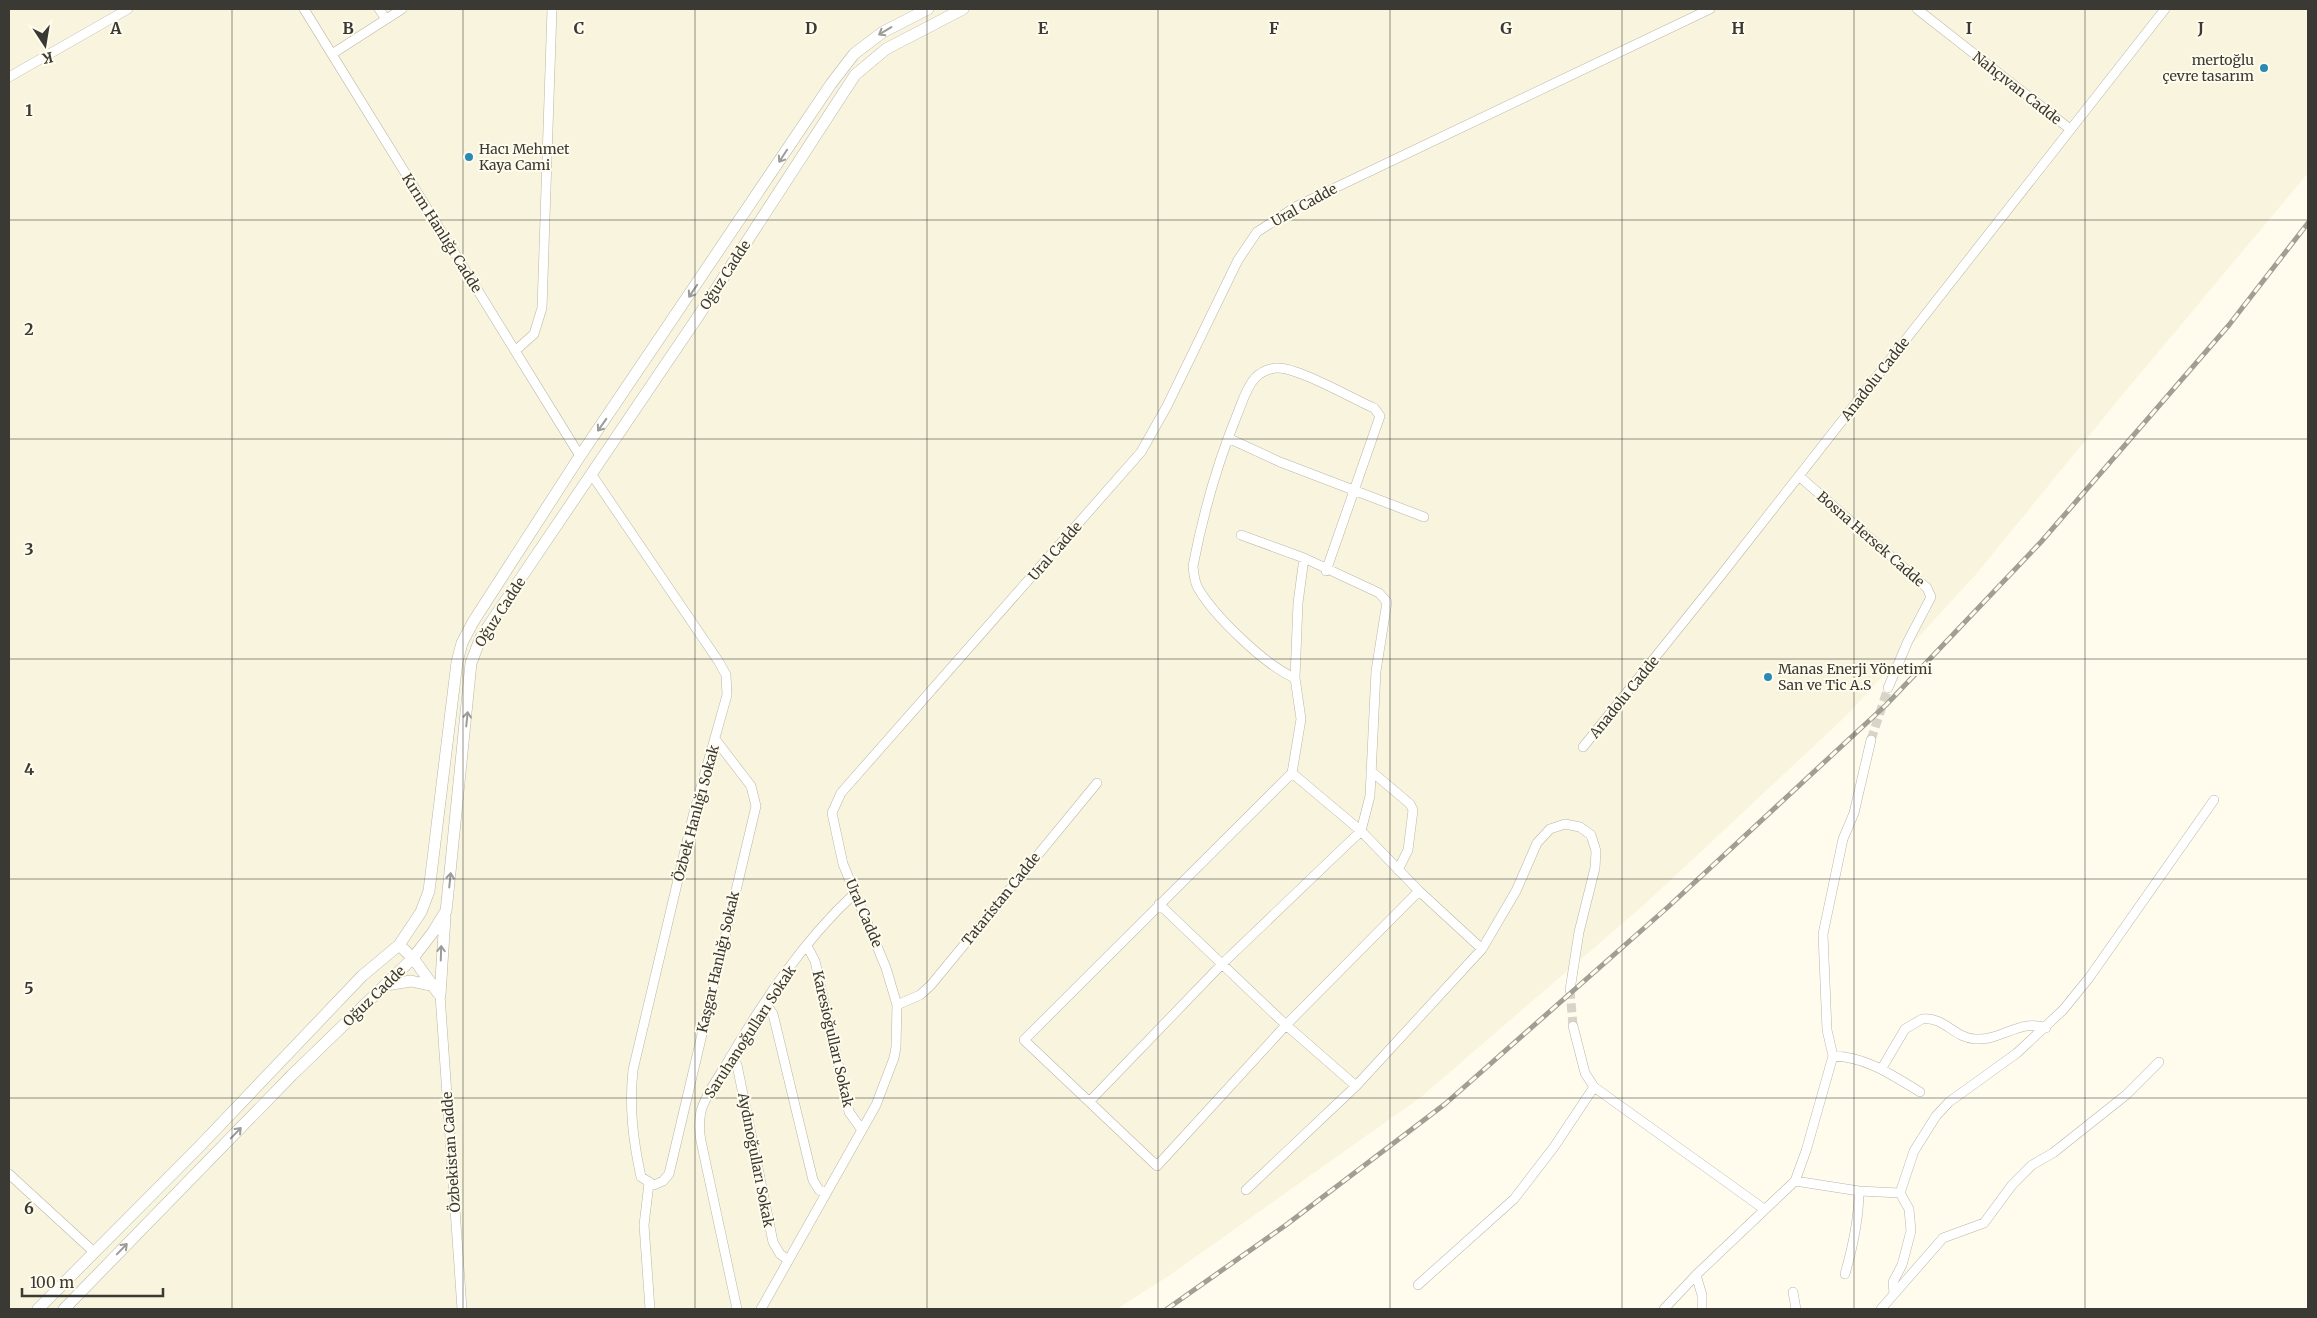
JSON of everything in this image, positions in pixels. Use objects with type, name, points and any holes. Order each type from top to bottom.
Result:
[{"type":"street","points":[[9,78],[128,9]]},
{"type":"street","name":"Kırım Hanlığı Cadde","points":[[304,9],[580,456]]},
{"type":"street","points":[[379,9],[386,19]]},
{"type":"street","points":[[332,54],[402,9]]},
{"type":"street","points":[[515,351],[534,334],[542,308],[552,9]]},
{"type":"street","name":"Oğuz Cadde","points":[[38,1309],[200,1147],[362,976],[399,944],[421,912],[429,890],[457,662],[462,644],[580,456],[657,345],[831,84],[854,54],[868,43],[883,32],[928,9]]},
{"type":"street","name":"Oğuz Cadde","points":[[64,1309],[292,1076],[413,958],[433,932],[446,910],[472,656],[481,637],[699,315],[855,76],[886,49],[963,9]]},
{"type":"street","name":"Ural Cadde","points":[[761,1309],[876,1106],[894,1058],[897,1006],[886,968],[843,864],[832,813],[841,793],[1141,452],[1167,406],[1233,268],[1257,232],[1297,206],[1710,9]]},
{"type":"street","name":"Nahçıvan Cadde","points":[[1917,9],[2070,129]]},
{"type":"street","name":"Anadolu Cadde","points":[[1583,748],[2165,9]]},
{"type":"street","points":[[1295,678],[1273,666],[1226,622],[1206,600],[1194,578],[1195,554],[1216,471],[1228,438],[1254,379],[1264,371],[1278,368],[1299,374],[1374,408],[1378,413],[1380,420],[1353,489],[1326,571]]},
{"type":"street","points":[[1228,438],[1280,462],[1424,517]]},
{"type":"street","points":[[580,456],[592,475]]},
{"type":"street","name":"Özbek Hanlığı Sokak","points":[[592,475],[723,668],[727,682],[727,696],[694,812],[633,1070],[631,1105],[634,1144],[641,1177],[649,1183]]},
{"type":"street","name":"Bosna Hersek Cadde","points":[[1799,476],[1927,588],[1931,597],[1908,641],[1888,688]]},
{"type":"street","points":[[1089,1102],[1222,964],[1361,830],[1370,796],[1376,670],[1387,602],[1379,593],[1326,571],[1304,558],[1241,535]]},
{"type":"street","points":[[1304,558],[1298,602],[1295,678],[1301,719],[1292,772],[1024,1040],[1157,1166],[1286,1025],[1419,891]]},
{"type":"street","name":"Kaşgar Hanlığı Sokak","points":[[649,1183],[658,1184],[669,1174],[756,806],[752,786],[715,739]]},
{"type":"street","points":[[1664,1309],[1696,1275],[1795,1181],[1806,1151],[1833,1056],[1827,1030],[1823,934],[1842,838],[1854,814],[1871,740]]},
{"type":"street","points":[[1371,771],[1410,804],[1413,810],[1408,850],[1398,870]]},
{"type":"street","points":[[1292,772],[1361,830],[1419,891],[1482,949]]},
{"type":"street","name":"Tataristan Cadde","points":[[897,1006],[920,995],[931,985],[1097,782]]},
{"type":"street","points":[[1894,1294],[1893,1282],[1902,1265],[1911,1231],[1909,1210],[1900,1193],[1914,1151],[1936,1116],[1949,1102],[2018,1053],[2046,1028],[2089,978],[2214,800]]},
{"type":"street","points":[[1246,1190],[1356,1086],[1482,949],[1516,891],[1537,843],[1550,829],[1565,824],[1580,827],[1591,835],[1596,851],[1595,868],[1579,932],[1570,990]]},
{"type":"street","name":"Saruhanoğulları Sokak","points":[[737,1309],[700,1141],[699,1126],[706,1098],[730,1057],[806,946],[829,917],[855,893]]},
{"type":"street","points":[[1160,904],[1286,1025],[1356,1086]]},
{"type":"street","points":[[437,991],[446,910]]},
{"type":"street","points":[[399,944],[413,958],[437,991]]},
{"type":"street","name":"Karesioğulları Sokak","points":[[806,946],[815,961],[849,1112],[862,1130]]},
{"type":"street","points":[[384,986],[411,980],[437,991]]},
{"type":"street","name":"Özbekistan Cadde","points":[[437,991],[462,1309]]},
{"type":"street","points":[[765,1004],[772,1012],[814,1180],[817,1187],[826,1193]]},
{"type":"street","points":[[1882,1068],[1905,1029],[1922,1019],[1941,1022],[1961,1035],[1972,1039],[1986,1039],[2028,1025],[2037,1024],[2046,1028]]},
{"type":"street","points":[[1573,1026],[1585,1073],[1594,1087],[1764,1210]]},
{"type":"street","points":[[1833,1056],[1865,1061],[1882,1068],[1920,1092]]},
{"type":"street","name":"Aydınoğulları Sokak","points":[[730,1057],[737,1066],[773,1242],[780,1254],[788,1260]]},
{"type":"street","points":[[1881,1309],[1943,1238],[1984,1223],[2012,1185],[2032,1165],[2053,1153],[2126,1095],[2159,1062]]},
{"type":"street","points":[[1418,1285],[1514,1198],[1554,1147],[1594,1087]]},
{"type":"street","points":[[9,1174],[94,1252]]},
{"type":"street","points":[[1795,1181],[1859,1191],[1900,1193]]},
{"type":"street","points":[[649,1183],[644,1225],[650,1309]]},
{"type":"street","points":[[1845,1274],[1856,1235],[1859,1214],[1859,1191]]},
{"type":"street","points":[[1696,1275],[1702,1295],[1702,1309]]},
{"type":"street","points":[[1793,1292],[1796,1309]]},
{"type":"shaded area","points":[[9,9],[2308,9],[2308,173],[2114,405],[1978,572],[1846,716],[1646,903],[1421,1097],[1170,1275],[1117,1309],[9,1309]]},
{"type":"tunnel","points":[[1871,740],[1888,688]]},
{"type":"tunnel","points":[[1570,990],[1573,1026]]},
{"type":"railway","points":[[1167,1309],[1286,1225],[1445,1104],[1668,907],[1886,705],[2041,542],[2229,325],[2308,223]]},
{"type":"place","name":"mertoğlu çevre tasarım","points":[[2264,68]]},
{"type":"place","name":"Hacı Mehmet Kaya Cami","points":[[469,157]]},
{"type":"place","name":"Manas Enerji Yönetimi San ve Tic A.S","points":[[1768,677]]}]
